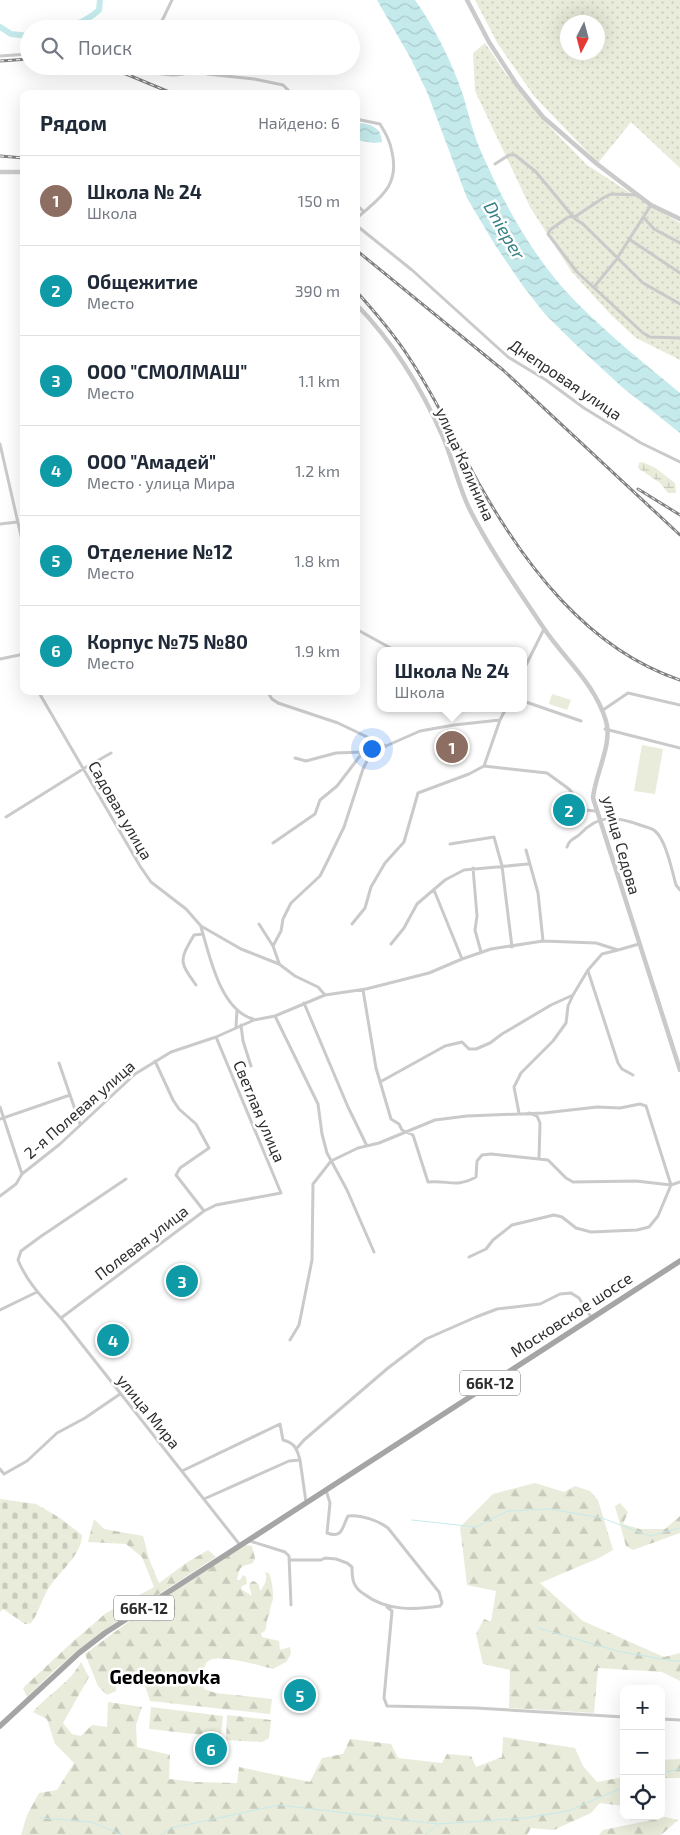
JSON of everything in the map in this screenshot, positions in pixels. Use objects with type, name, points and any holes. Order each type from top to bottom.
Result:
[{"type":"main road","name":"Московское шоссе","points":[[303,1504],[680,1261]]},
{"type":"main road","name":"66К-12","points":[[0,1726],[79,1653],[104,1633],[303,1504]]},
{"type":"street","points":[[162,20],[172,0]]},
{"type":"street","points":[[467,0],[489,42],[517,85],[543,117],[597,164],[651,205],[680,219]]},
{"type":"street","points":[[0,56],[20,55]]},
{"type":"street","points":[[216,75],[254,79],[283,85],[288,90]]},
{"type":"street","points":[[360,120],[380,124],[389,137],[395,165],[393,180],[360,216]]},
{"type":"street","points":[[495,164],[509,155],[516,155],[536,172],[572,217],[583,224],[643,283],[680,304]]},
{"type":"street","points":[[0,172],[20,172]]},
{"type":"street","points":[[638,195],[611,194],[568,218],[550,230],[548,234],[577,272],[643,333],[650,337],[680,338]]},
{"type":"street","points":[[594,287],[618,258],[651,205]]},
{"type":"street","points":[[360,208],[364,212]]},
{"type":"street","points":[[644,218],[654,229],[680,243]]},
{"type":"street","name":"Днепровая улица","points":[[360,228],[419,277],[508,357],[546,380],[584,408],[641,444],[680,462]]},
{"type":"street","points":[[629,239],[680,273]]},
{"type":"street","name":"улица Калинина","points":[[360,308],[374,322],[414,382],[443,438],[469,506],[489,545],[550,637]]},
{"type":"street","points":[[0,444],[20,534]]},
{"type":"street","points":[[0,524],[17,522]]},
{"type":"street","points":[[527,662],[544,629]]},
{"type":"street","points":[[360,630],[389,647]]},
{"type":"street","name":"улица Седова","points":[[550,637],[580,674],[603,710],[608,738],[594,784],[593,798],[595,811],[680,1070]]},
{"type":"street","points":[[0,659],[20,655]]},
{"type":"street","points":[[603,710],[628,693],[680,705]]},
{"type":"street","name":"Садовая улица","points":[[40,695],[151,882],[186,909],[201,926],[241,949],[279,964],[295,976],[318,987],[325,995]]},
{"type":"street","points":[[270,695],[278,703],[338,723],[386,746]]},
{"type":"street","points":[[527,702],[581,721]]},
{"type":"street","points":[[484,766],[504,712]]},
{"type":"street","points":[[295,758],[306,762],[336,753],[372,751],[420,731],[500,720]]},
{"type":"street","points":[[606,730],[680,748]]},
{"type":"street","points":[[273,946],[281,931],[283,919],[291,903],[320,876],[344,827],[363,769],[372,751]]},
{"type":"street","points":[[273,843],[314,814],[320,800],[337,786],[363,752]]},
{"type":"street","points":[[6,817],[112,753]]},
{"type":"street","points":[[352,924],[365,908],[371,887],[385,863],[404,842],[418,793],[455,780],[484,766],[547,774],[569,789],[586,810],[595,811]]},
{"type":"street","points":[[567,847],[570,839],[579,835],[585,827],[598,819],[627,820],[654,830],[662,841],[676,885],[680,890]]},
{"type":"street","points":[[450,844],[494,837],[502,866],[512,947]]},
{"type":"street","points":[[526,850],[528,864],[538,893],[543,941]]},
{"type":"street","points":[[392,944],[404,928],[417,904],[445,880],[464,870],[473,868],[528,864]]},
{"type":"street","points":[[473,868],[477,916],[475,930],[481,952]]},
{"type":"street","points":[[434,890],[462,959]]},
{"type":"street","points":[[259,924],[273,946],[279,964]]},
{"type":"street","name":"Садовая улица","points":[[201,926],[213,967],[229,1003],[244,1016],[254,1020]]},
{"type":"street","points":[[196,984],[183,966],[183,955],[194,935],[203,934]]},
{"type":"street","name":"2-я Полевая улица","points":[[0,1196],[16,1184],[22,1174],[60,1144],[135,1074],[155,1060],[171,1052],[216,1037],[254,1020],[275,1016],[325,995],[362,990],[429,973],[491,949],[543,941],[596,943],[618,950]]},
{"type":"street","points":[[520,1113],[514,1087],[521,1073],[554,1041],[566,1022],[568,1006],[573,995],[588,970],[602,954],[638,944]]},
{"type":"street","points":[[588,970],[618,1062],[622,1069],[633,1075]]},
{"type":"street","points":[[362,990],[380,1082],[392,1119],[399,1124],[402,1130],[413,1135],[428,1182],[458,1184],[466,1182],[476,1177],[478,1161],[482,1155],[491,1154],[548,1160],[566,1178],[573,1182],[636,1181],[671,1185],[680,1182]]},
{"type":"street","points":[[380,1082],[450,1044],[462,1042],[469,1049],[476,1049],[490,1043],[551,1005],[573,995]]},
{"type":"street","points":[[304,1003],[348,1107],[367,1146]]},
{"type":"street","points":[[236,1027],[237,1010]]},
{"type":"street","points":[[275,1016],[318,1104],[327,1153],[374,1252]]},
{"type":"street","points":[[241,1025],[243,1041],[251,1066]]},
{"type":"street","name":"Светлая улица","points":[[204,1211],[216,1205],[281,1194],[216,1037]]},
{"type":"street","name":"Полевая улица","points":[[61,1318],[204,1211],[176,1175],[180,1168],[209,1148],[196,1124],[179,1109],[173,1100],[155,1060]]},
{"type":"street","points":[[58,1063],[80,1124]]},
{"type":"street","points":[[2,1119],[70,1095]]},
{"type":"street","points":[[290,1340],[299,1325],[312,1260],[313,1184],[332,1161],[435,1120],[528,1112],[544,1113],[597,1106],[620,1108],[640,1104],[646,1106],[671,1185],[658,1216],[650,1227],[637,1230],[591,1232],[576,1228],[562,1217],[554,1215],[512,1226],[493,1240],[486,1249],[469,1257]]},
{"type":"street","points":[[0,1107],[2,1119],[22,1174]]},
{"type":"street","points":[[528,1112],[537,1116],[540,1123],[539,1159]]},
{"type":"street","points":[[61,1318],[37,1292],[23,1272],[18,1260],[21,1251],[126,1179]]},
{"type":"street","points":[[0,1310],[37,1292]]},
{"type":"street","points":[[297,1448],[388,1368],[426,1338],[497,1309],[540,1304],[560,1294],[571,1293],[579,1298],[591,1317]]},
{"type":"street","name":"улица Мира","points":[[61,1318],[240,1545]]},
{"type":"street","points":[[0,1469],[4,1474],[27,1461],[58,1433],[120,1394]]},
{"type":"street","name":"улица Мира","points":[[181,1471],[280,1424],[284,1440],[297,1448],[300,1460],[303,1504]]},
{"type":"street","points":[[204,1499],[289,1461],[300,1460]]},
{"type":"street","points":[[326,1489],[330,1503],[327,1533],[329,1535],[342,1532],[348,1516],[353,1515],[380,1522],[388,1528],[439,1592],[442,1599],[440,1606],[414,1608],[382,1605]]},
{"type":"street","points":[[248,1540],[285,1552],[289,1556],[291,1605]]},
{"type":"street","points":[[289,1560],[321,1560],[325,1558],[347,1563],[352,1567],[353,1582],[357,1589],[375,1603],[388,1607],[392,1612],[384,1698],[387,1706],[476,1708],[620,1717]]},
{"type":"street","points":[[665,1719],[680,1720]]},
{"type":"green space","points":[[475,0],[680,0],[680,168],[631,122],[598,163],[534,96],[498,44]]},
{"type":"green space","points":[[485,43],[506,74],[548,125],[587,165],[680,223],[680,360],[636,338],[611,315],[571,271],[530,207],[475,91],[473,53]]},
{"type":"green space","points":[[642,462],[654,467],[675,483],[676,493],[668,493],[660,483],[638,468],[639,463]]},
{"type":"green space","points":[[552,694],[571,700],[567,710],[549,704]]},
{"type":"green space","points":[[642,745],[663,749],[655,794],[634,791]]},
{"type":"green space","points":[[535,1483],[564,1492],[575,1486],[590,1491],[598,1500],[613,1550],[599,1558],[540,1583],[583,1621],[664,1657],[680,1653],[680,1681],[662,1672],[598,1668],[594,1713],[509,1708],[510,1670],[483,1664],[476,1634],[484,1619],[491,1622],[496,1591],[467,1585],[460,1527],[493,1494]]},
{"type":"green space","points":[[0,1499],[36,1504],[60,1518],[82,1535],[78,1550],[51,1585],[31,1623],[25,1624],[3,1609],[0,1612]]},
{"type":"green space","points":[[620,1503],[628,1512],[623,1524],[640,1529],[665,1529],[680,1516],[680,1533],[633,1550],[626,1546],[615,1506]]},
{"type":"green space","points":[[94,1519],[104,1529],[143,1536],[149,1559],[159,1583],[186,1563],[208,1550],[216,1557],[113,1624],[55,1670],[27,1697],[23,1688],[69,1645],[106,1613],[154,1587],[142,1557],[126,1544],[88,1542]]},
{"type":"green space","points":[[244,1545],[252,1546],[255,1558],[253,1563],[241,1567],[237,1580],[240,1580],[243,1575],[246,1577],[247,1584],[242,1586],[241,1589],[252,1596],[249,1586],[251,1582],[254,1581],[259,1585],[260,1591],[266,1582],[265,1572],[269,1573],[273,1599],[265,1631],[261,1633],[262,1637],[279,1641],[280,1650],[290,1647],[291,1654],[286,1662],[273,1669],[228,1659],[212,1659],[207,1662],[204,1668],[204,1689],[216,1693],[272,1699],[270,1714],[150,1701],[143,1679],[123,1675],[117,1676],[116,1691],[107,1695],[98,1686],[85,1654],[138,1615]]},
{"type":"green space","points":[[81,1662],[89,1677],[63,1723],[72,1734],[81,1736],[92,1725],[107,1727],[108,1702],[142,1707],[136,1725],[137,1747],[170,1755],[169,1779],[237,1783],[239,1767],[310,1782],[322,1758],[343,1754],[350,1739],[391,1744],[398,1758],[442,1763],[447,1754],[471,1756],[476,1767],[502,1757],[503,1737],[575,1748],[583,1766],[597,1782],[620,1778],[620,1806],[600,1803],[591,1813],[554,1830],[531,1828],[527,1835],[21,1835],[27,1815],[39,1793],[57,1790],[74,1763],[55,1744],[47,1719],[33,1712],[76,1670]]},
{"type":"green space","points":[[151,1707],[223,1716],[221,1737],[149,1729]]},
{"type":"green space","points":[[227,1715],[271,1720],[269,1738],[262,1742],[226,1740]]},
{"type":"green space","points":[[680,1759],[680,1778],[665,1778],[665,1760]]},
{"type":"green space","points":[[665,1817],[678,1820],[661,1835],[599,1835],[603,1830],[651,1820],[665,1820]]},
{"type":"water","name":"Dnieper","points":[[377,0],[415,0],[448,58],[459,83],[480,149],[523,234],[548,270],[577,303],[614,338],[680,393],[680,433],[622,387],[573,342],[544,313],[523,286],[495,245],[467,198],[427,92],[411,59]]},
{"type":"water","points":[[360,123],[374,127],[380,133],[382,142],[360,141]]},
{"type":"waterway","points":[[85,20],[99,10],[100,0]]},
{"type":"waterway","points":[[0,27],[11,34],[20,35]]},
{"type":"waterway","points":[[412,1520],[476,1527],[507,1511],[550,1509],[602,1518],[650,1536],[680,1528]]},
{"type":"waterway","points":[[538,1628],[617,1651],[680,1661]]},
{"type":"waterway","points":[[665,1772],[680,1769]]},
{"type":"waterway","points":[[161,1835],[171,1828],[279,1805],[438,1824],[525,1818],[568,1811],[620,1789]]},
{"type":"waterway","points":[[41,1818],[92,1822],[122,1835]]},
{"type":"waterway","points":[[425,1835],[438,1824]]},
{"type":"railway","points":[[0,61],[20,60]]},
{"type":"railway","points":[[128,75],[164,90]]},
{"type":"railway","points":[[0,156],[20,158]]},
{"type":"railway","points":[[360,253],[503,370],[680,535]]},
{"type":"railway","points":[[360,296],[390,331],[418,371],[496,513],[538,573],[561,600],[587,625],[616,648],[647,666],[680,680]]},
{"type":"railway","points":[[638,489],[680,515]]},
{"type":"place","name":"Школа № 24","points":[[452,747]]},
{"type":"place","name":"Общежитие","points":[[569,810]]},
{"type":"place","name":"ООО \"СМОЛМАШ\"","points":[[182,1281]]},
{"type":"place","name":"ООО \"Амадей\"","points":[[113,1340]]},
{"type":"place","name":"Отделение №12","points":[[300,1695]]},
{"type":"place","name":"Корпус №75 №80","points":[[211,1749]]},
{"type":"district","name":"Gedeonovka","points":[[165,1676]]}]
